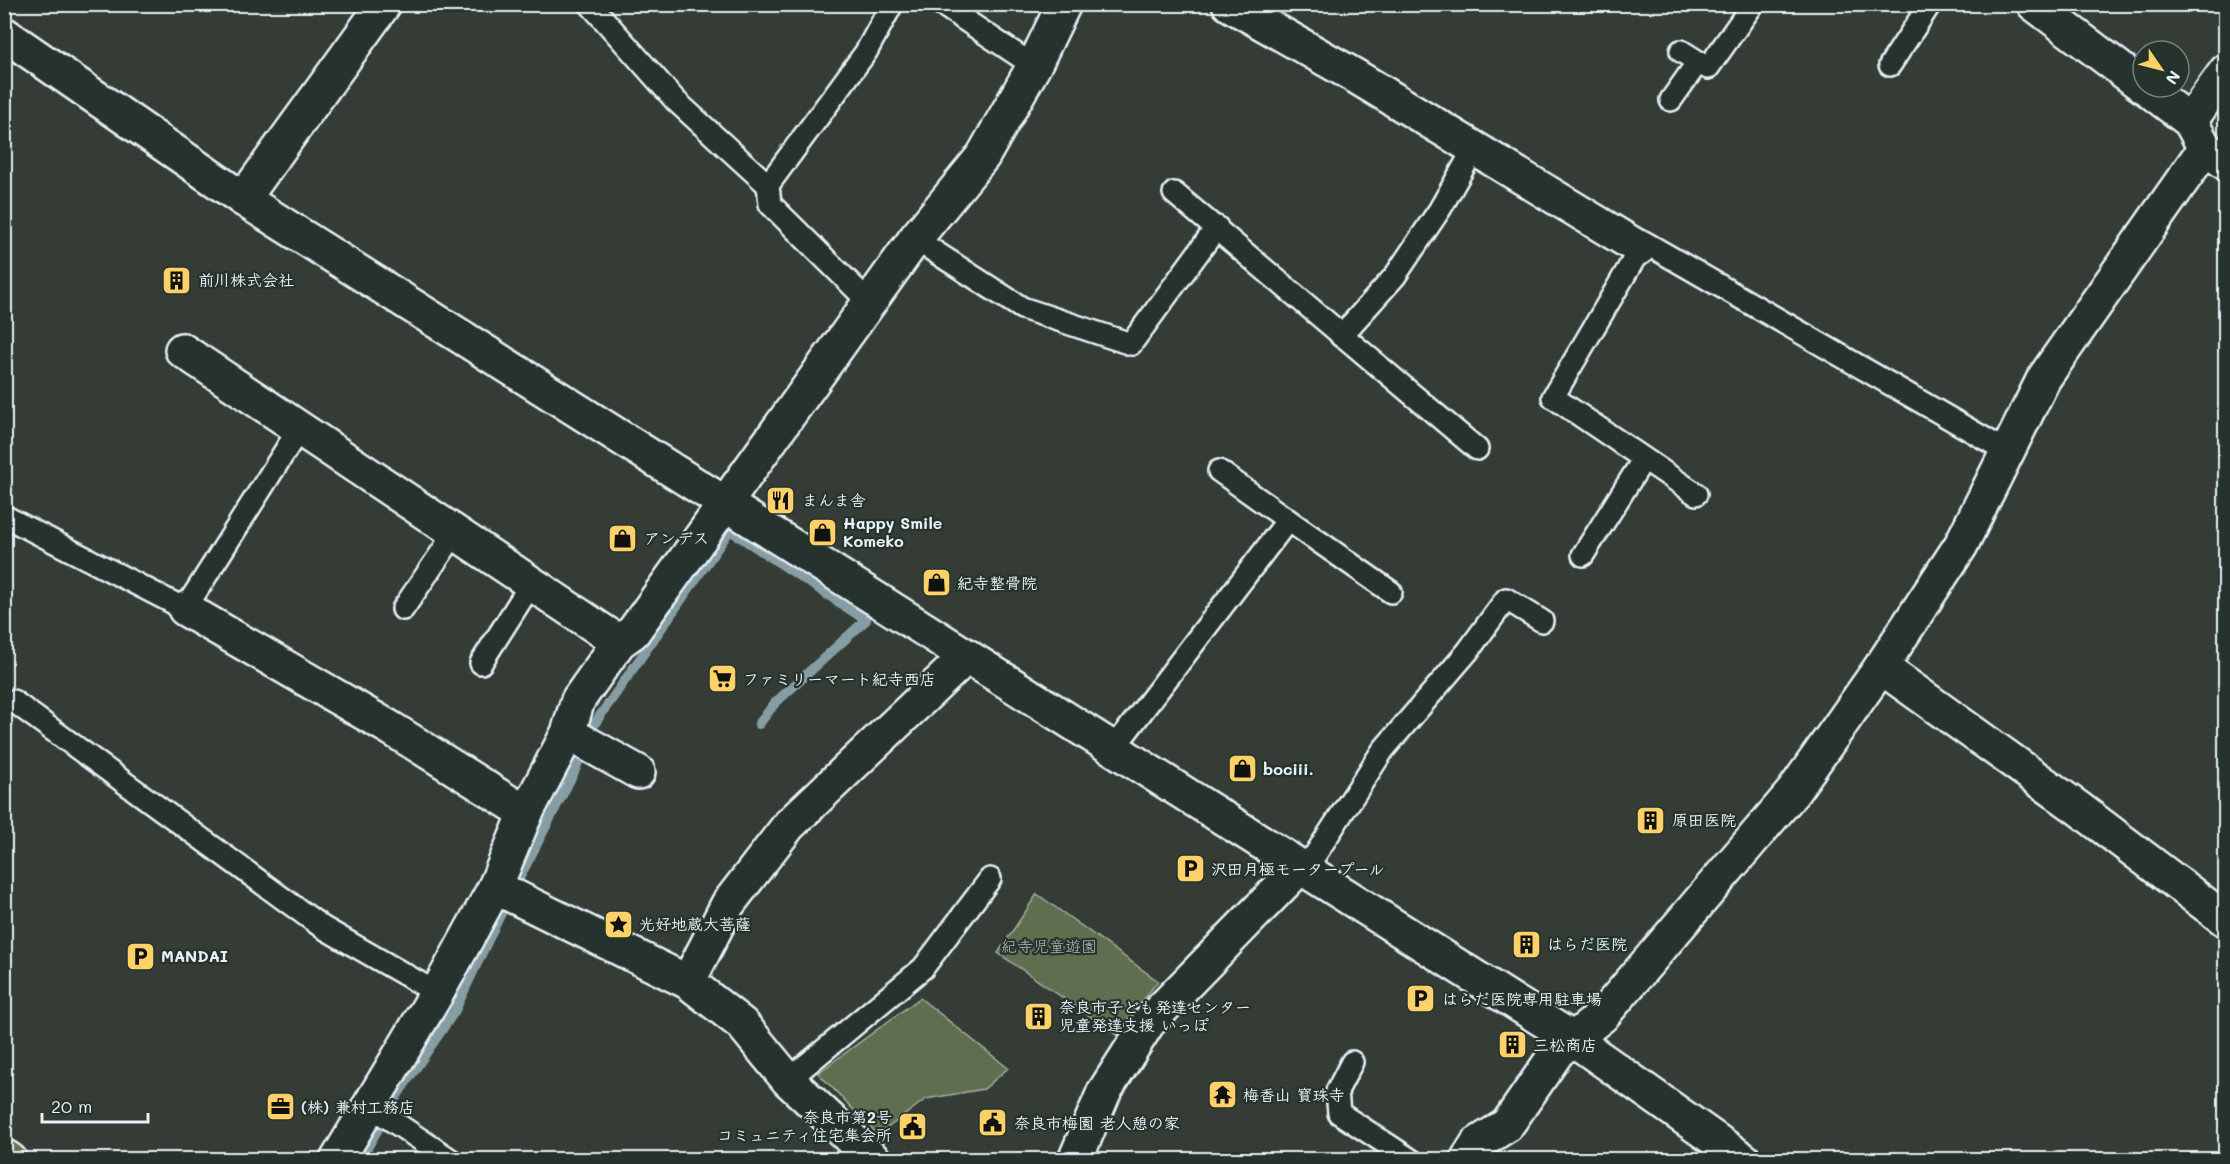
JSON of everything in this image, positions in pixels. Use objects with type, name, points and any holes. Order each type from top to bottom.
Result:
[{"type":"highway","points":[[4,1156],[10,1160]]},
{"type":"street","points":[[337,1160],[437,993],[495,887],[526,813],[568,733],[578,700],[619,642],[633,632],[915,239],[983,156],[1034,66],[1064,4]]},
{"type":"street","points":[[1229,4],[1354,76],[1639,248]]},
{"type":"street","points":[[2034,4],[2131,76]]},
{"type":"street","points":[[243,199],[375,7]]},
{"type":"street","points":[[4,34],[243,199],[725,506],[1114,748],[1573,1040],[1744,1160]]},
{"type":"street","points":[[1467,1160],[1477,1144],[1507,1125],[1558,1051],[1602,1016],[1786,800],[1881,667],[1960,545],[2044,378],[2207,144],[2226,71]]},
{"type":"street","points":[[2158,99],[2207,144]]},
{"type":"street","points":[[182,350],[619,642]]},
{"type":"street","points":[[185,609],[392,729],[526,813]]},
{"type":"street","points":[[688,982],[728,904],[789,825],[967,656]]},
{"type":"street","points":[[1881,667],[2078,808],[2226,920]]},
{"type":"street","points":[[568,733],[638,772]]},
{"type":"street","points":[[1076,1160],[1104,1092],[1148,1023],[1300,867]]},
{"type":"street","points":[[495,887],[688,982],[742,1024],[788,1080],[874,1160]]},
{"type":"lane","points":[[590,4],[676,101],[768,184],[770,204],[870,303]]},
{"type":"lane","points":[[768,184],[866,52],[892,4]]},
{"type":"lane","points":[[941,4],[1034,66]]},
{"type":"lane","points":[[1671,100],[1689,57],[1708,68],[1753,4]]},
{"type":"lane","points":[[1890,65],[1930,4]]},
{"type":"lane","points":[[1341,336],[1395,276],[1440,209],[1474,149]]},
{"type":"lane","points":[[1174,194],[1217,227],[1341,336],[1477,449]]},
{"type":"lane","points":[[915,239],[1022,309],[1131,345],[1217,227]]},
{"type":"lane","points":[[1696,494],[1553,397],[1644,242],[2008,452]]},
{"type":"lane","points":[[4,516],[185,609],[300,429]]},
{"type":"lane","points":[[1583,555],[1643,460]]},
{"type":"lane","points":[[1219,471],[1391,592]]},
{"type":"lane","points":[[1114,748],[1288,520]]},
{"type":"lane","points":[[403,609],[455,533]]},
{"type":"lane","points":[[481,663],[531,584]]},
{"type":"lane","points":[[1300,867],[1315,855],[1383,750],[1468,651],[1506,599],[1542,621]]},
{"type":"lane","points":[[13,701],[322,927],[437,993]]},
{"type":"lane","points":[[788,1080],[923,968],[990,879]]},
{"type":"lane","points":[[1353,1062],[1337,1091],[1339,1113],[1411,1160]]},
{"type":"lane","points":[[370,1106],[451,1160]]},
{"type":"green space","name":"紀寺児童遊園","points":[[1037,894],[1158,981],[1117,1035],[998,953]]},
{"type":"green space","points":[[920,998],[1008,1068],[984,1089],[926,1099],[878,1135],[818,1073]]},
{"type":"waterway","points":[[360,1160],[398,1094],[454,1012],[495,925],[574,772],[595,723],[730,530],[866,620],[775,703],[759,724]]},
{"type":"place","name":"前川株式会社","points":[[177,280]]},
{"type":"place","name":"まんま舎","points":[[781,500]]},
{"type":"place","name":"Happy Smile Komeko","points":[[822,532]]},
{"type":"place","name":"アンデス","points":[[623,538]]},
{"type":"place","name":"紀寺整骨院","points":[[936,583]]},
{"type":"place","name":"ファミリーマート紀寺西店","points":[[722,679]]},
{"type":"place","name":"bociii.","points":[[1242,769]]},
{"type":"place","name":"原田医院","points":[[1651,820]]},
{"type":"place","name":"沢田月極モータープール","points":[[1190,869]]},
{"type":"place","name":"光好地蔵大菩薩","points":[[618,924]]},
{"type":"place","name":"はらだ医院","points":[[1526,944]]},
{"type":"place","name":"MANDAI","points":[[140,956]]},
{"type":"place","name":"はらだ医院専用駐車場","points":[[1421,999]]},
{"type":"place","name":"奈良市子ども発達センター 児童発達支援 いっぽ","points":[[1038,1016]]},
{"type":"place","name":"三松商店","points":[[1512,1045]]},
{"type":"place","name":"梅香山 寳珠寺","points":[[1222,1095]]},
{"type":"place","name":"(株) 兼村工務店","points":[[280,1107]]},
{"type":"place","name":"奈良市梅園 老人憩の家","points":[[993,1123]]},
{"type":"place","name":"奈良市第2号 コミュニティ住宅集会所","points":[[913,1126]]}]
